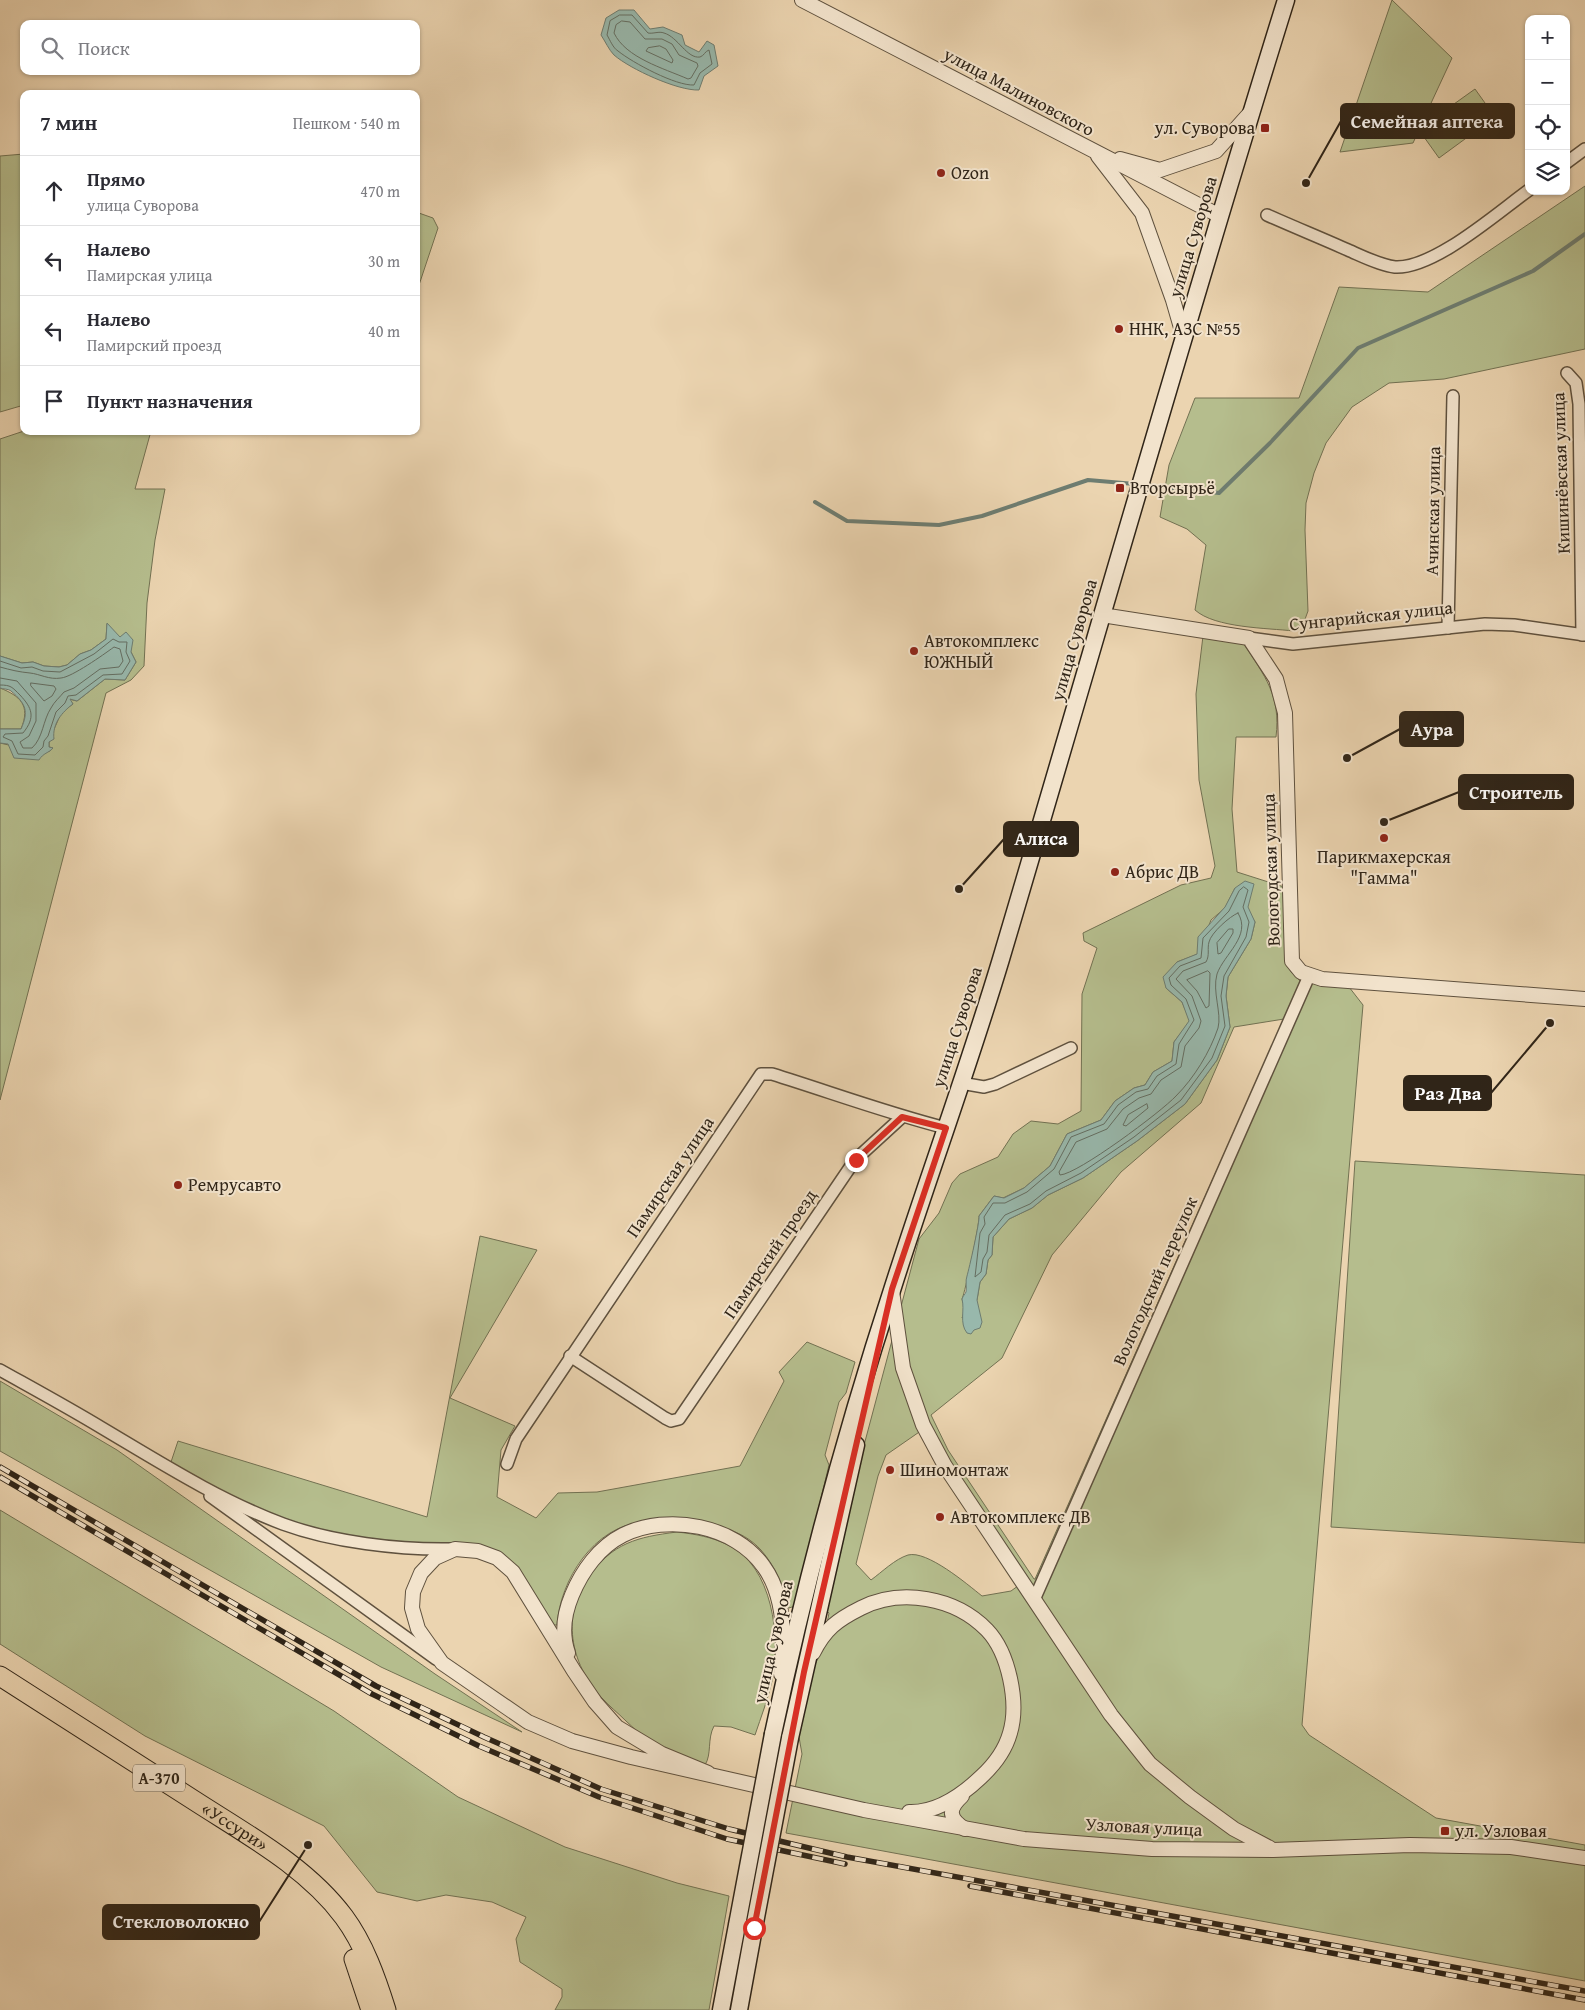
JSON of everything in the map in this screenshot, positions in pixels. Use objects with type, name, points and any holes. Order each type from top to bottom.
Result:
[{"type":"highway","name":"«Уссури»","points":[[0,1676],[254,1839],[314,1886],[344,1916],[353,1931],[371,1966],[386,2010]]},
{"type":"highway","name":"«Уссури»","points":[[314,1886],[328,1905],[348,1942],[371,2010]]},
{"type":"main road","name":"улица Суворова","points":[[721,2010],[772,1734],[800,1611],[828,1502],[892,1289],[1000,962],[1220,216],[1286,0]]},
{"type":"main road","name":"улица Суворова","points":[[739,2010],[804,1672],[892,1289]]},
{"type":"street","name":"улица Малиновского","points":[[802,0],[1220,216]]},
{"type":"street","points":[[1096,153],[1160,170],[1216,151],[1252,111]]},
{"type":"street","points":[[1570,160],[1585,149]]},
{"type":"street","points":[[1096,153],[1142,213],[1173,300],[1184,338]]},
{"type":"street","points":[[1267,215],[1372,260],[1394,267],[1412,266],[1430,260],[1444,251],[1525,193]]},
{"type":"street","name":"Кишинёвская улица","points":[[1567,373],[1576,383],[1580,404],[1583,635]]},
{"type":"street","name":"Ачинская улица","points":[[1448,628],[1453,396]]},
{"type":"street","name":"Сунгарийская улица","points":[[1102,614],[1293,644],[1485,624],[1514,625],[1583,635]]},
{"type":"street","name":"Вологодская улица","points":[[1249,638],[1276,679],[1285,713],[1292,961],[1296,968],[1309,976]]},
{"type":"street","points":[[1309,976],[1585,999]]},
{"type":"street","name":"Вологодский переулок","points":[[1034,1600],[1309,976]]},
{"type":"street","points":[[960,1083],[984,1087],[995,1084],[1071,1048]]},
{"type":"street","name":"Памирская улица","points":[[507,1464],[516,1439],[570,1356],[761,1074],[772,1074],[851,1098],[902,1117],[946,1128]]},
{"type":"street","name":"Памирский проезд","points":[[570,1356],[665,1418],[671,1421],[679,1419],[856,1160],[902,1117]]},
{"type":"street","points":[[892,1289],[903,1368],[923,1424],[941,1460],[1111,1715],[1150,1764],[1190,1797],[1234,1829],[1273,1850]]},
{"type":"street","points":[[0,1370],[165,1466],[241,1506],[284,1524],[331,1538],[416,1550],[455,1549],[478,1551],[496,1558],[513,1572],[574,1671],[595,1702],[617,1727],[662,1754],[708,1773]]},
{"type":"street","points":[[165,1466],[528,1722],[572,1741],[631,1757],[708,1773]]},
{"type":"street","points":[[574,1671],[564,1641],[564,1612],[578,1579],[599,1552],[622,1535],[644,1527],[695,1526],[723,1534],[746,1546],[765,1567],[774,1585],[782,1616],[782,1666],[772,1734]]},
{"type":"street","points":[[442,1663],[418,1629],[412,1608],[413,1592],[421,1573],[435,1558],[455,1549]]},
{"type":"street","points":[[804,1672],[822,1634],[843,1617],[874,1601],[906,1597],[938,1600],[967,1613],[988,1630],[1004,1659],[1014,1696],[1010,1733],[995,1765],[952,1805],[953,1819],[966,1829]]},
{"type":"street","name":"Узловая улица","points":[[708,1773],[864,1810],[1024,1839],[1152,1849],[1273,1850],[1410,1845],[1510,1847],[1585,1858]]},
{"type":"street","points":[[864,1810],[925,1812],[964,1793]]},
{"type":"green space","points":[[1392,0],[1452,58],[1419,129],[1475,89],[1495,117],[1439,158],[1419,130],[1413,143],[1340,152]]},
{"type":"green space","points":[[20,154],[20,406],[0,412],[0,156]]},
{"type":"green space","points":[[1585,186],[1585,349],[1444,379],[1389,383],[1352,407],[1326,443],[1314,473],[1306,503],[1308,611],[1304,622],[1294,631],[1256,628],[1228,624],[1204,616],[1195,610],[1206,545],[1187,529],[1160,517],[1169,465],[1195,398],[1299,398],[1339,287],[1428,292]]},
{"type":"green space","points":[[420,213],[433,218],[438,228],[420,282]]},
{"type":"green space","points":[[20,432],[20,435],[150,435],[135,489],[165,489],[155,540],[147,603],[144,666],[131,680],[106,693],[0,1100],[0,743],[43,753],[50,751],[53,748],[49,747],[50,739],[60,713],[73,704],[69,699],[77,701],[105,679],[125,680],[136,662],[131,652],[107,624],[106,639],[91,650],[80,654],[67,665],[59,667],[44,666],[33,662],[22,663],[0,656],[0,439]]},
{"type":"green space","points":[[1203,636],[1243,643],[1270,687],[1274,698],[1277,723],[1276,737],[1236,737],[1232,809],[1237,872],[1284,887],[1286,961],[1291,972],[1300,981],[1349,987],[1363,1005],[1302,1725],[1309,1735],[1436,1818],[1585,1845],[1585,1981],[786,1833],[802,1754],[799,1737],[809,1678],[822,1649],[829,1613],[824,1608],[863,1449],[919,1239],[939,1213],[952,1183],[960,1174],[998,1157],[1013,1134],[1031,1121],[1058,1124],[1081,1111],[1082,994],[1097,948],[1084,941],[1083,933],[1181,885],[1211,878],[1215,866],[1199,780],[1196,694]],"holes":[[[1235,888],[1255,922],[1251,939],[1228,977],[1226,996],[1230,1027],[1217,1060],[1185,1104],[1137,1141],[1083,1178],[1048,1195],[1032,1208],[1009,1219],[993,1237],[992,1255],[988,1260],[986,1274],[980,1282],[977,1300],[962,1318],[965,1310],[962,1299],[972,1258],[979,1216],[994,1196],[1003,1198],[1024,1188],[1050,1166],[1067,1134],[1101,1120],[1115,1101],[1134,1088],[1145,1085],[1153,1072],[1172,1061],[1174,1042],[1190,1021],[1182,1002],[1166,988],[1177,962],[1198,954],[1211,920],[1225,908]],[[1284,1019],[1034,1579],[948,1450],[931,1415],[1002,1358],[1052,1255],[1121,1172],[1201,1103],[1234,1027]],[[925,1428],[1022,1583],[1011,1591],[982,1596],[946,1569],[916,1555],[908,1555],[898,1559],[871,1580],[856,1564],[878,1476],[886,1455]]]},
{"type":"green space","points":[[0,688],[13,694],[22,702],[25,714],[21,729],[0,729]]},
{"type":"green space","points":[[1355,1161],[1585,1175],[1585,1543],[1331,1527]]},
{"type":"green space","points":[[480,1236],[537,1250],[450,1398],[515,1426],[501,1450],[497,1497],[536,1518],[558,1493],[597,1492],[740,1466],[784,1381],[779,1372],[807,1342],[855,1362],[846,1393],[839,1402],[825,1455],[829,1465],[795,1606],[789,1608],[775,1570],[761,1550],[735,1532],[716,1526],[643,1522],[625,1526],[609,1533],[595,1544],[583,1558],[565,1590],[557,1625],[551,1625],[495,1554],[373,1541],[333,1534],[291,1522],[249,1505],[209,1485],[171,1462],[178,1441],[427,1517]]},
{"type":"green space","points":[[0,1381],[117,1450],[435,1674],[522,1732],[381,1667],[0,1451]]},
{"type":"green space","points":[[0,1510],[334,1711],[458,1797],[565,1847],[677,1883],[729,1896],[709,2010],[555,2010],[562,1997],[562,1989],[520,1962],[516,1939],[526,1917],[492,1902],[446,1895],[417,1901],[377,1892],[324,1826],[145,1736],[0,1644]]},
{"type":"green space","points":[[677,1532],[716,1540],[743,1555],[755,1569],[764,1586],[774,1625],[775,1664],[772,1681],[755,1735],[731,1727],[714,1726],[705,1765],[655,1746],[607,1703],[590,1684],[582,1669],[576,1654],[573,1638],[572,1622],[580,1591],[598,1565],[617,1549],[638,1539]]},
{"type":"water","points":[[619,10],[634,10],[650,29],[663,27],[682,35],[685,45],[699,52],[707,41],[714,45],[718,66],[704,76],[699,90],[667,83],[631,67],[614,55],[601,35],[606,18]]},
{"type":"water","points":[[107,623],[120,637],[126,632],[133,640],[131,652],[136,662],[125,680],[105,679],[77,701],[70,699],[73,704],[56,723],[54,739],[49,742],[49,747],[53,748],[39,760],[14,758],[8,744],[0,743],[0,729],[21,729],[25,717],[25,708],[10,690],[0,688],[0,656],[22,663],[33,662],[44,666],[59,667],[67,665],[80,654],[91,650],[106,639]]},
{"type":"water","points":[[1245,881],[1254,884],[1248,907],[1255,922],[1251,939],[1228,977],[1226,996],[1230,1027],[1217,1060],[1185,1104],[1137,1141],[1083,1178],[1048,1195],[1032,1208],[1009,1219],[993,1237],[992,1255],[988,1260],[986,1274],[980,1282],[977,1300],[982,1322],[980,1328],[974,1330],[971,1334],[967,1333],[963,1325],[962,1299],[966,1292],[966,1278],[979,1216],[994,1196],[1004,1198],[1024,1188],[1050,1166],[1067,1134],[1101,1120],[1115,1101],[1134,1088],[1145,1085],[1153,1072],[1172,1061],[1174,1042],[1189,1021],[1182,1002],[1166,988],[1163,977],[1177,962],[1197,954],[1198,937],[1225,907],[1235,888]]},
{"type":"waterway","points":[[1145,485],[1219,493],[1270,443],[1358,348],[1533,271],[1585,234]]},
{"type":"waterway","points":[[815,502],[847,521],[939,525],[982,516],[1088,480],[1135,484]]},
{"type":"railway","points":[[0,1467],[376,1686],[601,1789],[729,1829],[847,1857],[1585,1991]]},
{"type":"railway","points":[[0,1477],[372,1694],[479,1746],[599,1797],[727,1839],[845,1864]]},
{"type":"railway","points":[[970,1886],[1585,2000]]},
{"type":"place","name":"ул. Суворова","points":[[1265,128]]},
{"type":"place","name":"Ozon","points":[[941,173]]},
{"type":"place","name":"Семейная аптека","points":[[1306,183]]},
{"type":"place","name":"ННК, АЗС №55","points":[[1119,329]]},
{"type":"place","name":"Вторсырьё","points":[[1120,488]]},
{"type":"place","name":"Автокомплекс ЮЖНЫЙ","points":[[914,651]]},
{"type":"place","name":"Аура","points":[[1347,758]]},
{"type":"place","name":"Строитель","points":[[1384,822]]},
{"type":"place","name":"Парикмахерская \"Гамма\"","points":[[1384,838]]},
{"type":"place","name":"Абрис ДВ","points":[[1115,872]]},
{"type":"place","name":"Алиса","points":[[959,889]]},
{"type":"place","name":"Раз Два","points":[[1550,1023]]},
{"type":"place","name":"Ремрусавто","points":[[178,1185]]},
{"type":"place","name":"Шиномонтаж","points":[[890,1470]]},
{"type":"place","name":"Автокомплекс ДВ","points":[[940,1517]]},
{"type":"place","name":"ул. Узловая","points":[[1445,1831]]},
{"type":"place","name":"Стекловолокно","points":[[308,1845]]},
{"type":"route","points":[[754,1928],[804,1672],[892,1289],[946,1128],[902,1117],[856,1160]]}]
